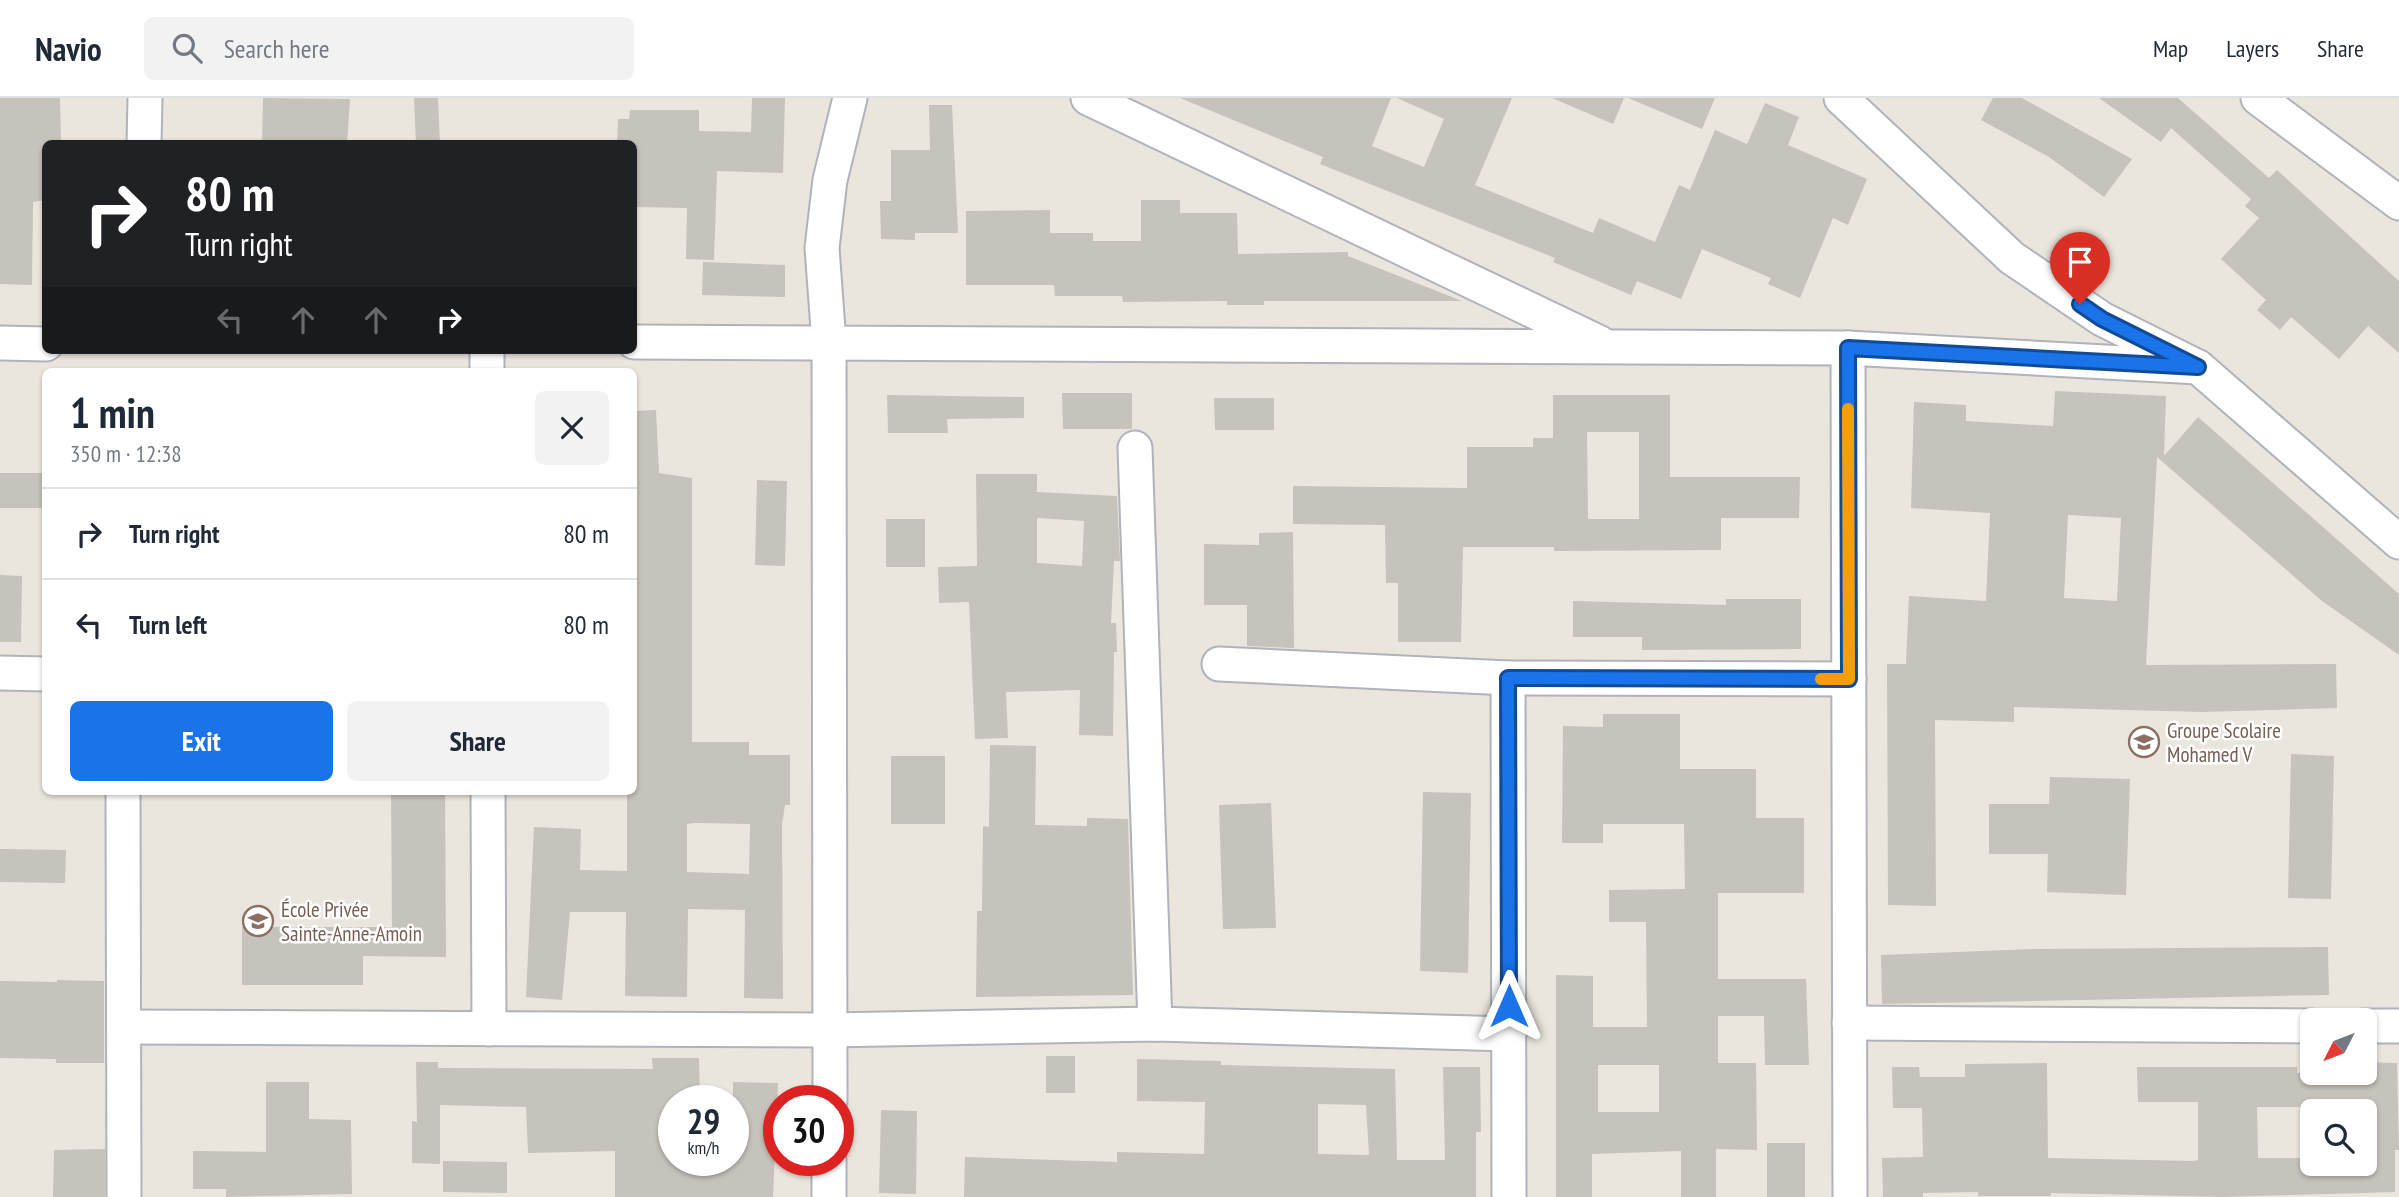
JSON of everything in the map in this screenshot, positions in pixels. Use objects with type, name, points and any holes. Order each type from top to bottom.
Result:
[{"type":"street","points":[[144,140],[145,98]]},
{"type":"street","points":[[830,1085],[829,343],[822,248],[830,180],[850,98]]},
{"type":"street","points":[[1088,98],[1609,347]]},
{"type":"street","points":[[1841,98],[2012,258],[2102,319],[2198,367],[2399,542]]},
{"type":"street","points":[[2258,98],[2399,203]]},
{"type":"street","points":[[637,342],[1848,348],[2198,367]]},
{"type":"street","points":[[0,343],[42,344]]},
{"type":"street","points":[[1848,348],[1850,1197]]},
{"type":"street","points":[[1135,448],[1155,1024]]},
{"type":"street","points":[[1219,664],[1508,678],[1849,679]]},
{"type":"street","points":[[0,673],[42,674]]},
{"type":"street","points":[[1508,678],[1509,1197]]},
{"type":"street","points":[[123,795],[124,1197]]},
{"type":"street","points":[[488,795],[489,1028]]},
{"type":"street","points":[[1849,1023],[2300,1026]]},
{"type":"street","points":[[124,1027],[830,1030],[1155,1024],[1509,1034]]},
{"type":"street","points":[[2377,1026],[2399,1026]]},
{"type":"street","points":[[829,1176],[829,1197]]},
{"type":"building","points":[[0,98],[60,98],[61,140],[42,140],[42,201],[33,202],[32,285],[0,284]]},
{"type":"building","points":[[263,98],[350,99],[347,140],[262,140]]},
{"type":"building","points":[[414,98],[438,98],[440,140],[416,140]]},
{"type":"building","points":[[752,98],[785,98],[783,173],[717,171],[714,260],[686,259],[687,208],[637,207],[637,140],[617,140],[618,119],[629,119],[630,110],[699,110],[699,131],[751,132]]},
{"type":"building","points":[[1180,98],[1391,98],[1372,146],[1424,167],[1444,119],[1397,98],[1512,98],[1475,185],[1593,233],[1599,218],[1655,242],[1679,185],[1690,190],[1715,130],[1747,144],[1765,103],[1799,117],[1788,145],[1867,179],[1848,225],[1833,218],[1800,298],[1768,284],[1771,278],[1702,249],[1681,299],[1637,281],[1631,295],[1553,262],[1555,258],[1320,164],[1323,157]]},
{"type":"building","points":[[1552,98],[1624,98],[1613,124]]},
{"type":"building","points":[[1628,98],[1715,98],[1702,129]]},
{"type":"building","points":[[1993,98],[2022,98],[2132,159],[2104,197],[2049,157],[1981,120]]},
{"type":"building","points":[[2099,98],[2178,98],[2269,178],[2277,170],[2399,281],[2399,353],[2368,326],[2339,359],[2291,317],[2280,330],[2257,310],[2266,300],[2221,259],[2259,218],[2245,206],[2251,199],[2171,128],[2161,142]]},
{"type":"building","points":[[929,105],[952,105],[958,233],[915,233],[915,240],[881,239],[880,201],[891,201],[891,150],[930,150]]},
{"type":"building","points":[[1141,200],[1180,200],[1180,213],[1237,213],[1238,254],[1348,252],[1348,256],[1462,301],[1264,301],[1264,305],[1227,305],[1227,301],[1123,302],[1122,296],[1055,296],[1054,285],[966,285],[966,211],[1050,210],[1050,233],[1093,233],[1093,241],[1141,241]]},
{"type":"building","points":[[703,262],[785,265],[785,297],[702,295]]},
{"type":"building","points":[[2055,391],[2166,396],[2164,456],[2198,417],[2399,594],[2399,655],[2322,601],[2157,457],[2146,665],[2336,664],[2337,708],[2202,712],[2014,707],[2014,722],[1935,720],[1936,906],[1888,905],[1887,664],[1906,664],[1909,596],[1986,601],[1990,513],[1911,508],[1914,402],[1966,405],[1966,421],[2053,426]],"holes":[[[2068,515],[2121,518],[2117,601],[2064,598]]]},
{"type":"building","points":[[1062,393],[1132,393],[1132,429],[1063,429]]},
{"type":"building","points":[[887,395],[1024,397],[1024,418],[947,419],[948,433],[888,433]]},
{"type":"building","points":[[1553,395],[1670,395],[1670,477],[1800,477],[1799,518],[1721,518],[1721,550],[1554,551],[1554,547],[1463,547],[1461,642],[1398,642],[1398,583],[1386,583],[1385,525],[1293,524],[1293,486],[1467,488],[1467,447],[1533,447],[1533,438],[1553,438]],"holes":[[[1587,432],[1639,432],[1639,519],[1588,519]]]},
{"type":"building","points":[[1214,398],[1274,398],[1274,430],[1215,430]]},
{"type":"building","points":[[656,410],[659,473],[692,478],[692,742],[749,742],[749,755],[790,755],[790,805],[785,805],[782,825],[783,999],[744,998],[745,910],[688,909],[687,997],[625,996],[626,912],[570,912],[562,1000],[526,997],[534,827],[581,829],[580,870],[627,871],[627,795],[637,795],[637,411]],"holes":[[[687,824],[750,824],[749,874],[687,872]]]},
{"type":"building","points":[[0,473],[42,473],[42,508],[0,508]]},
{"type":"building","points":[[976,474],[1037,474],[1037,492],[1117,496],[1120,561],[1114,561],[1111,623],[1116,623],[1117,652],[1114,652],[1113,736],[1079,735],[1080,690],[1006,692],[1008,738],[975,739],[969,602],[939,603],[938,567],[977,566]],"holes":[[[1037,518],[1084,521],[1082,566],[1037,563]]]},
{"type":"building","points":[[757,480],[787,481],[785,566],[755,565]]},
{"type":"building","points":[[886,519],[925,519],[925,567],[886,567]]},
{"type":"building","points":[[1293,532],[1294,648],[1247,646],[1247,605],[1204,605],[1204,544],[1259,545],[1259,533]]},
{"type":"building","points":[[0,575],[22,576],[21,642],[0,642]]},
{"type":"building","points":[[1726,599],[1801,599],[1801,649],[1642,650],[1642,637],[1573,637],[1573,601],[1726,605]]},
{"type":"building","points":[[1603,714],[1680,714],[1680,769],[1756,769],[1756,818],[1804,818],[1804,893],[1718,893],[1718,979],[1806,979],[1809,1065],[1765,1065],[1764,1016],[1718,1016],[1718,1063],[1756,1063],[1757,1150],[1716,1149],[1716,1197],[1681,1197],[1681,1151],[1592,1154],[1592,1197],[1556,1197],[1556,975],[1593,976],[1593,1027],[1647,1027],[1646,922],[1609,922],[1609,890],[1685,889],[1684,824],[1603,824],[1603,843],[1562,843],[1563,726],[1603,727]],"holes":[[[1598,1065],[1659,1065],[1659,1112],[1598,1112]]]},
{"type":"building","points":[[990,745],[1036,746],[1035,825],[1087,826],[1087,818],[1128,819],[1133,995],[976,997],[977,911],[982,911],[983,826],[989,827]]},
{"type":"building","points":[[2291,754],[2334,756],[2331,899],[2288,898]]},
{"type":"building","points":[[891,756],[945,756],[945,824],[891,824]]},
{"type":"building","points":[[2050,777],[2130,779],[2126,895],[2047,892],[2048,854],[1989,854],[1989,804],[2049,804]]},
{"type":"building","points":[[1423,792],[1471,793],[1468,973],[1420,971]]},
{"type":"building","points":[[391,795],[445,795],[446,957],[363,956],[363,985],[242,985],[242,927],[392,927]]},
{"type":"building","points":[[1271,803],[1276,928],[1223,929],[1219,805]]},
{"type":"building","points":[[0,849],[66,850],[65,883],[0,882]]},
{"type":"building","points":[[2328,947],[2329,995],[1882,1004],[1881,955],[2036,949]]},
{"type":"building","points":[[0,981],[104,981],[104,1063],[56,1063],[56,1059],[0,1058]]},
{"type":"building","points":[[1046,1056],[1075,1056],[1075,1093],[1046,1093]]},
{"type":"building","points":[[652,1058],[699,1058],[700,1085],[658,1085],[658,1176],[749,1176],[749,1085],[733,1085],[733,1082],[778,1083],[763,1085],[763,1176],[774,1176],[773,1197],[615,1197],[615,1151],[528,1153],[526,1107],[440,1105],[440,1164],[412,1163],[412,1121],[417,1122],[416,1062],[438,1062],[438,1068],[653,1069]]},
{"type":"building","points":[[1137,1059],[1221,1061],[1221,1065],[1395,1069],[1397,1160],[1445,1160],[1443,1067],[1480,1067],[1481,1132],[1476,1132],[1476,1197],[964,1197],[965,1157],[1117,1162],[1117,1152],[1204,1154],[1205,1102],[1137,1101]],"holes":[[[1318,1104],[1366,1105],[1369,1155],[1318,1154]]]},
{"type":"building","points":[[2377,1062],[2397,1063],[2399,1150],[2395,1150],[2395,1192],[2223,1197],[2051,1193],[2051,1196],[1978,1196],[1978,1192],[1923,1193],[1923,1197],[1883,1197],[1882,1158],[1923,1157],[1922,1108],[1893,1108],[1892,1067],[1919,1067],[1920,1077],[1965,1077],[1965,1064],[2047,1063],[2048,1158],[2193,1161],[2198,1160],[2198,1102],[2138,1102],[2137,1067],[2297,1067],[2297,1073],[2300,1073],[2300,1085],[2377,1085]]},
{"type":"building","points":[[266,1082],[309,1082],[309,1119],[351,1120],[352,1194],[226,1197],[226,1189],[193,1189],[193,1151],[266,1152]]},
{"type":"building","points":[[881,1110],[917,1111],[916,1194],[879,1193]]},
{"type":"building","points":[[1767,1143],[1805,1143],[1805,1197],[1767,1197]]},
{"type":"building","points":[[105,1149],[105,1197],[53,1197],[54,1150]]},
{"type":"building","points":[[443,1161],[507,1162],[507,1193],[443,1192]]},
{"type":"slow traffic","points":[[1821,679],[1849,679],[1848,409]]},
{"type":"place","name":"Groupe Scolaire Mohamed V","points":[[2144,742]]},
{"type":"place","name":"École Privée Sainte-Anne-Amoin","points":[[258,921]]},
{"type":"route","points":[[1509,1006],[1508,678],[1849,679],[1848,348],[2198,367],[2102,319],[2080,304]]}]
